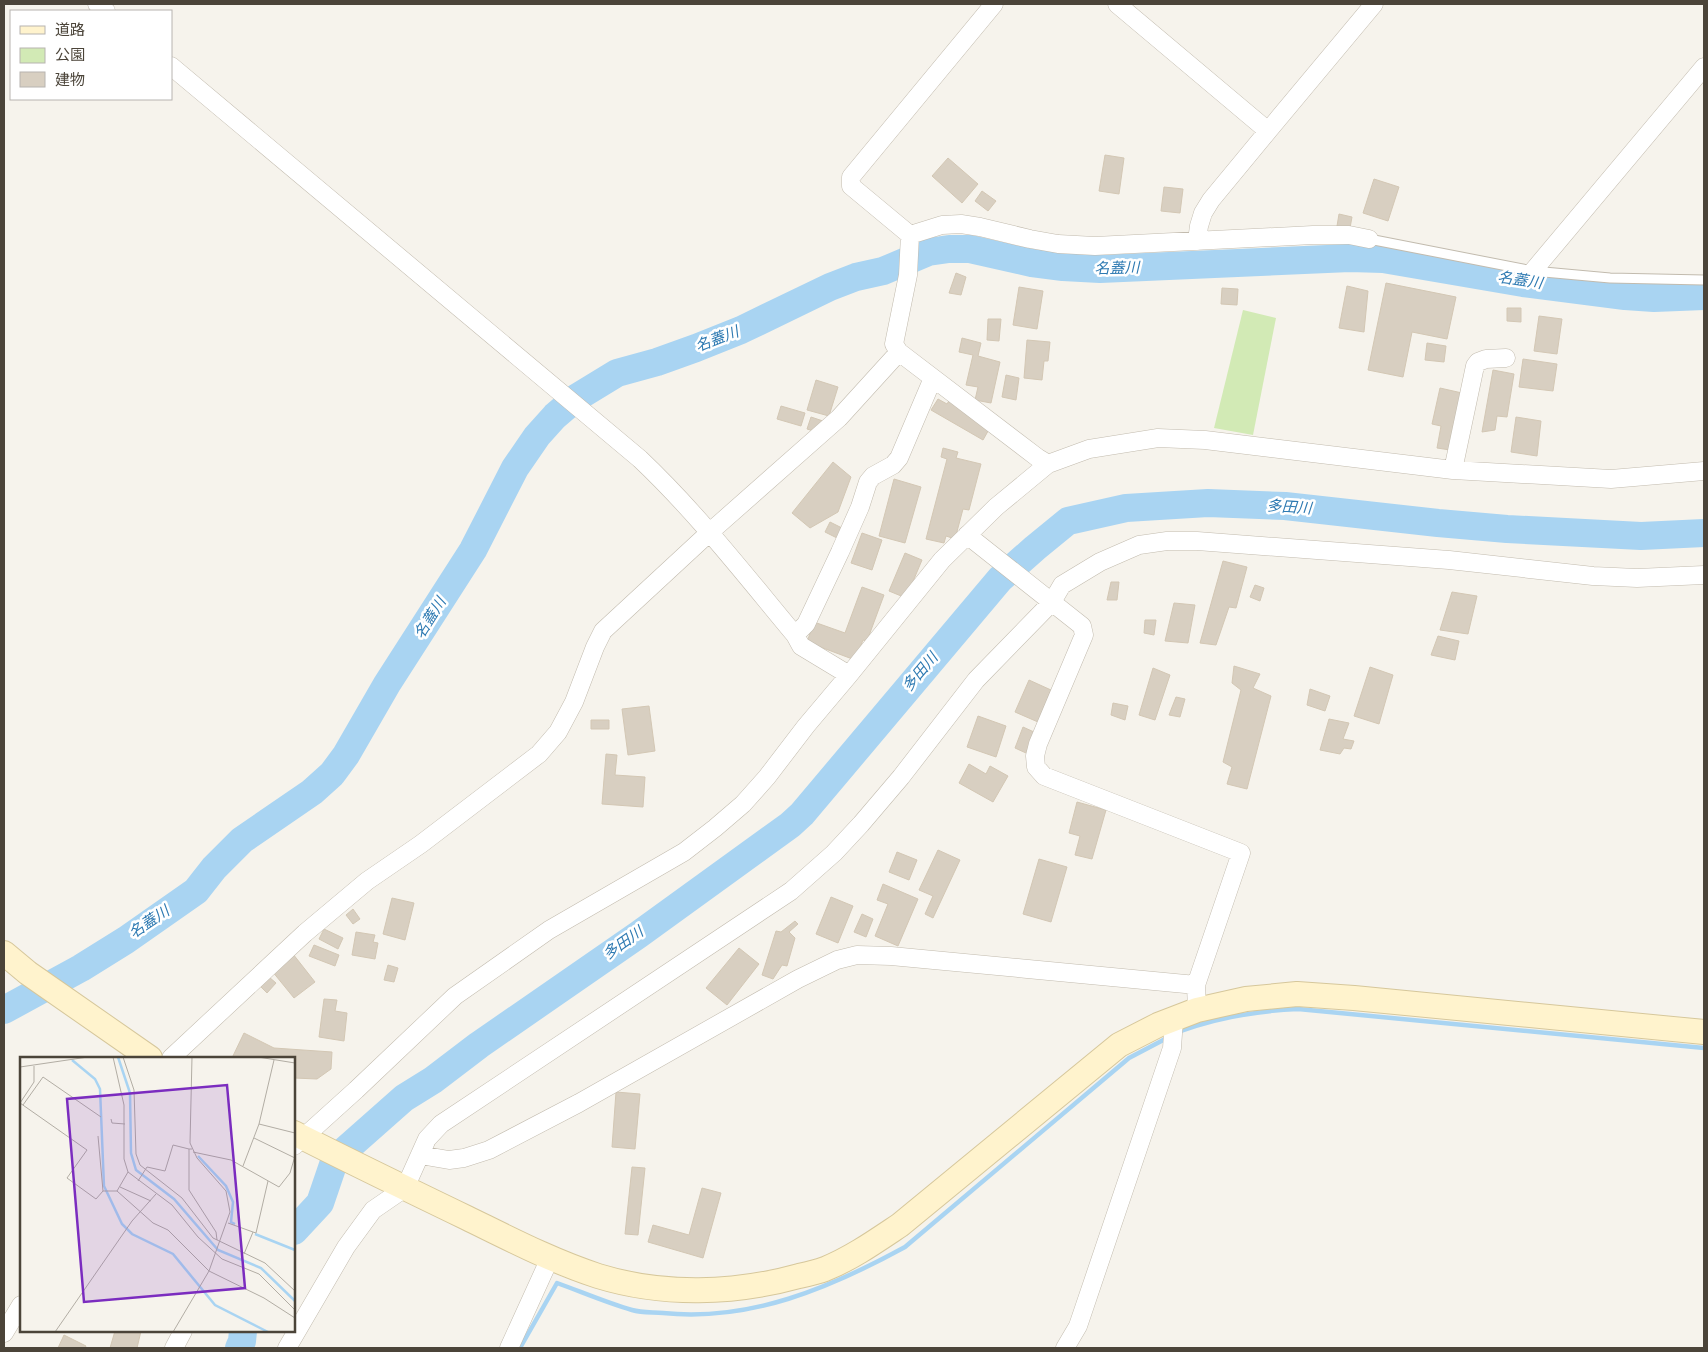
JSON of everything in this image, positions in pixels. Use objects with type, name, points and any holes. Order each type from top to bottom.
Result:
[{"type":"street","points":[[910,239],[851,186],[851,177],[994,4]]},
{"type":"street","points":[[1117,4],[1268,131]]},
{"type":"street","points":[[1197,241],[1203,213],[1211,200],[1374,4]]},
{"type":"street","points":[[172,67],[640,459],[710,532],[795,635],[801,646],[849,675]]},
{"type":"street","points":[[1533,271],[1704,67]]},
{"type":"street","points":[[910,239],[942,225],[961,224],[1030,240],[1095,246],[1314,235],[1349,235],[1370,239]]},
{"type":"street","points":[[910,239],[908,275],[894,344],[899,352],[1048,464]]},
{"type":"street","points":[[172,1057],[304,933],[360,886],[421,844],[539,754],[558,732],[574,702],[603,631],[710,532],[839,418],[899,352]]},
{"type":"street","points":[[1453,470],[1475,366],[1478,362],[1486,359],[1506,358]]},
{"type":"street","points":[[795,635],[806,624],[860,507],[868,482],[873,476],[893,465],[899,458],[933,378]]},
{"type":"street","points":[[1173,1029],[1158,1025],[1119,1046],[900,1225],[861,1251],[824,1269],[755,1287],[686,1291],[634,1284],[599,1276],[550,1258],[301,1140],[455,996],[549,930],[684,852],[743,804],[942,560],[972,538],[996,507],[1048,464],[1089,449],[1158,438],[1205,440],[1453,470],[1611,479],[1704,471]]},
{"type":"street","points":[[972,538],[1082,626],[1084,635],[1038,744],[1035,756],[1036,767],[1044,776],[1241,853],[1196,985],[1197,1010]]},
{"type":"street","points":[[287,1348],[351,1239],[373,1210],[398,1185],[420,1155],[427,1139],[441,1124],[791,891],[834,853],[861,824],[901,777],[976,680],[1062,585],[1100,562],[1139,545],[1167,541],[1197,541],[1449,560],[1593,576],[1637,578],[1704,575]]},
{"type":"street","points":[[4,953],[28,973],[149,1057]]},
{"type":"street","points":[[420,1155],[449,1160],[464,1158],[489,1150],[579,1103],[798,979],[837,960],[857,955],[892,956],[1196,985]]},
{"type":"street","points":[[1064,1348],[1078,1326],[1172,1048],[1173,1029],[1197,1010],[1246,999],[1297,994],[1704,1032]]},
{"type":"street","points":[[509,1348],[550,1258]]},
{"type":"street","points":[[4,1333],[20,1307]]},
{"type":"street","points":[[174,1348],[182,1332]]},
{"type":"lane","points":[[1370,239],[1533,271],[1610,278],[1704,280]]},
{"type":"green space","points":[[1243,310],[1276,318],[1253,435],[1214,428]]},
{"type":"building","points":[[1105,155],[1124,158],[1119,194],[1099,191]]},
{"type":"building","points":[[948,158],[978,184],[962,203],[932,176]]},
{"type":"building","points":[[1374,179],[1399,187],[1388,221],[1363,213]]},
{"type":"building","points":[[1164,187],[1183,189],[1180,213],[1161,211]]},
{"type":"building","points":[[982,191],[996,201],[988,211],[975,201]]},
{"type":"building","points":[[1339,214],[1352,217],[1350,228],[1337,226]]},
{"type":"building","points":[[956,273],[966,277],[961,295],[949,293]]},
{"type":"building","points":[[1386,283],[1456,297],[1447,339],[1412,332],[1403,377],[1368,370]]},
{"type":"building","points":[[1347,286],[1368,291],[1364,332],[1339,328]]},
{"type":"building","points":[[1019,287],[1043,291],[1037,329],[1013,325]]},
{"type":"building","points":[[1222,288],[1238,289],[1237,305],[1221,304]]},
{"type":"building","points":[[1507,308],[1521,308],[1521,322],[1507,321]]},
{"type":"building","points":[[1539,316],[1562,319],[1557,354],[1534,351]]},
{"type":"building","points":[[988,319],[1001,319],[999,341],[987,340]]},
{"type":"building","points":[[962,338],[981,343],[978,356],[1000,362],[991,403],[975,400],[978,387],[966,385],[973,355],[959,352]]},
{"type":"building","points":[[1027,340],[1050,342],[1048,361],[1044,361],[1042,380],[1024,378]]},
{"type":"building","points":[[1427,343],[1446,346],[1444,362],[1425,360]]},
{"type":"building","points":[[1523,359],[1557,364],[1553,391],[1519,387]]},
{"type":"building","points":[[1493,370],[1514,374],[1507,417],[1497,416],[1495,430],[1482,432]]},
{"type":"building","points":[[1006,375],[1019,378],[1016,400],[1002,397]]},
{"type":"building","points":[[816,380],[838,387],[829,416],[807,410]]},
{"type":"building","points":[[1440,388],[1462,393],[1450,450],[1437,448],[1441,426],[1432,424]]},
{"type":"building","points":[[938,399],[947,404],[950,399],[992,424],[983,440],[931,410]]},
{"type":"building","points":[[781,406],[805,413],[801,426],[777,419]]},
{"type":"building","points":[[811,417],[823,421],[820,433],[807,429]]},
{"type":"building","points":[[1516,417],[1541,421],[1537,456],[1511,452]]},
{"type":"building","points":[[943,448],[958,452],[956,458],[981,464],[969,510],[963,509],[955,539],[946,536],[944,543],[926,539],[947,459],[941,457]]},
{"type":"building","points":[[833,462],[851,477],[838,512],[810,528],[792,513]]},
{"type":"building","points":[[894,479],[921,487],[905,543],[879,536]]},
{"type":"building","points":[[830,522],[846,530],[841,540],[825,532]]},
{"type":"building","points":[[862,533],[882,540],[872,570],[851,563]]},
{"type":"building","points":[[905,553],[922,560],[906,598],[889,591]]},
{"type":"building","points":[[1223,561],[1247,567],[1236,608],[1229,607],[1216,645],[1200,643]]},
{"type":"building","points":[[1111,582],[1119,582],[1117,600],[1107,600]]},
{"type":"building","points":[[1255,585],[1264,588],[1260,601],[1250,597]]},
{"type":"building","points":[[862,587],[884,595],[867,641],[863,640],[855,660],[807,642],[814,622],[845,633]]},
{"type":"building","points":[[1452,592],[1477,596],[1468,634],[1440,630]]},
{"type":"building","points":[[1174,603],[1195,605],[1188,643],[1165,641]]},
{"type":"building","points":[[1145,620],[1156,620],[1154,635],[1144,633]]},
{"type":"building","points":[[1438,636],[1459,641],[1455,660],[1431,655]]},
{"type":"building","points":[[1234,666],[1260,674],[1253,688],[1271,696],[1247,789],[1227,784],[1232,767],[1223,762],[1241,690],[1232,683]]},
{"type":"building","points":[[1370,667],[1393,675],[1379,724],[1354,716]]},
{"type":"building","points":[[1153,668],[1170,675],[1155,720],[1139,715]]},
{"type":"building","points":[[1029,680],[1051,690],[1038,722],[1015,712]]},
{"type":"building","points":[[1310,689],[1330,696],[1325,711],[1307,705]]},
{"type":"building","points":[[1176,697],[1185,699],[1180,717],[1169,715]]},
{"type":"building","points":[[1113,703],[1128,706],[1125,720],[1111,715]]},
{"type":"building","points":[[649,706],[655,751],[628,755],[622,709]]},
{"type":"building","points":[[978,716],[1006,726],[996,757],[967,747]]},
{"type":"building","points":[[1329,719],[1349,723],[1343,739],[1354,741],[1351,749],[1344,748],[1340,754],[1320,750]]},
{"type":"building","points":[[591,720],[609,720],[609,729],[591,729]]},
{"type":"building","points":[[1023,727],[1034,732],[1026,753],[1015,748]]},
{"type":"building","points":[[606,754],[617,755],[615,775],[645,777],[643,807],[602,804]]},
{"type":"building","points":[[969,764],[986,774],[990,766],[1008,776],[993,802],[959,783]]},
{"type":"building","points":[[1077,802],[1106,810],[1092,859],[1075,855],[1080,836],[1069,833]]},
{"type":"building","points":[[938,850],[960,860],[933,918],[925,914],[933,896],[919,890]]},
{"type":"building","points":[[897,852],[917,860],[909,880],[889,872]]},
{"type":"building","points":[[1039,859],[1067,867],[1051,922],[1023,914]]},
{"type":"building","points":[[883,884],[918,899],[898,946],[875,936],[888,904],[877,900]]},
{"type":"building","points":[[831,897],[853,906],[838,943],[816,934]]},
{"type":"building","points":[[392,898],[414,903],[405,940],[383,934]]},
{"type":"building","points":[[353,909],[360,919],[353,924],[346,915]]},
{"type":"building","points":[[862,914],[873,919],[866,937],[854,932]]},
{"type":"building","points":[[795,921],[798,924],[789,932],[795,938],[787,966],[782,965],[773,979],[762,975],[776,931],[781,932]]},
{"type":"building","points":[[324,929],[343,938],[338,949],[319,939]]},
{"type":"building","points":[[356,932],[375,935],[373,942],[378,943],[375,959],[352,955]]},
{"type":"building","points":[[314,945],[339,955],[335,966],[309,956]]},
{"type":"building","points":[[739,948],[759,964],[727,1005],[706,988]]},
{"type":"building","points":[[293,954],[315,982],[294,998],[272,971]]},
{"type":"building","points":[[388,965],[398,968],[394,982],[384,980]]},
{"type":"building","points":[[269,977],[276,983],[267,993],[261,987]]},
{"type":"building","points":[[324,999],[337,1000],[335,1011],[347,1013],[344,1041],[319,1037]]},
{"type":"building","points":[[244,1033],[274,1048],[332,1052],[331,1069],[317,1079],[295,1078],[295,1057],[232,1057]]},
{"type":"building","points":[[616,1092],[640,1094],[635,1149],[612,1147]]},
{"type":"building","points":[[632,1167],[645,1168],[638,1235],[625,1234]]},
{"type":"building","points":[[702,1188],[721,1193],[703,1258],[648,1242],[653,1225],[689,1235]]},
{"type":"building","points":[[115,1332],[141,1332],[137,1348],[110,1348]]},
{"type":"building","points":[[64,1335],[86,1346],[85,1348],[58,1348]]},
{"type":"waterway","name":"名蓋川","points":[[4,1010],[81,968],[126,940],[196,891],[214,868],[242,840],[312,792],[332,774],[346,755],[387,684],[473,550],[515,468],[537,436],[555,416],[576,398],[617,373],[657,362],[741,330],[830,287],[856,277],[883,271],[928,252],[949,249],[970,249],[1032,263],[1100,269],[1350,258],[1383,259],[1523,283],[1625,296],[1654,298],[1704,296]]},
{"type":"waterway","name":"多田川","points":[[295,1230],[320,1203],[335,1159],[404,1098],[433,1080],[479,1045],[638,935],[790,825],[802,814],[1000,579],[1068,521],[1126,508],[1208,503],[1285,506],[1507,529],[1641,536],[1704,533]]},
{"type":"waterway","points":[[1178,1032],[1208,1022],[1237,1016],[1267,1011],[1298,1009],[1704,1048]]},
{"type":"waterway","points":[[520,1348],[557,1283],[636,1311],[695,1314],[727,1312],[758,1307],[788,1299],[848,1276],[905,1247],[1129,1058],[1169,1037]]},
{"type":"waterway","name":"多田川","points":[[239,1348],[243,1332]]}]
